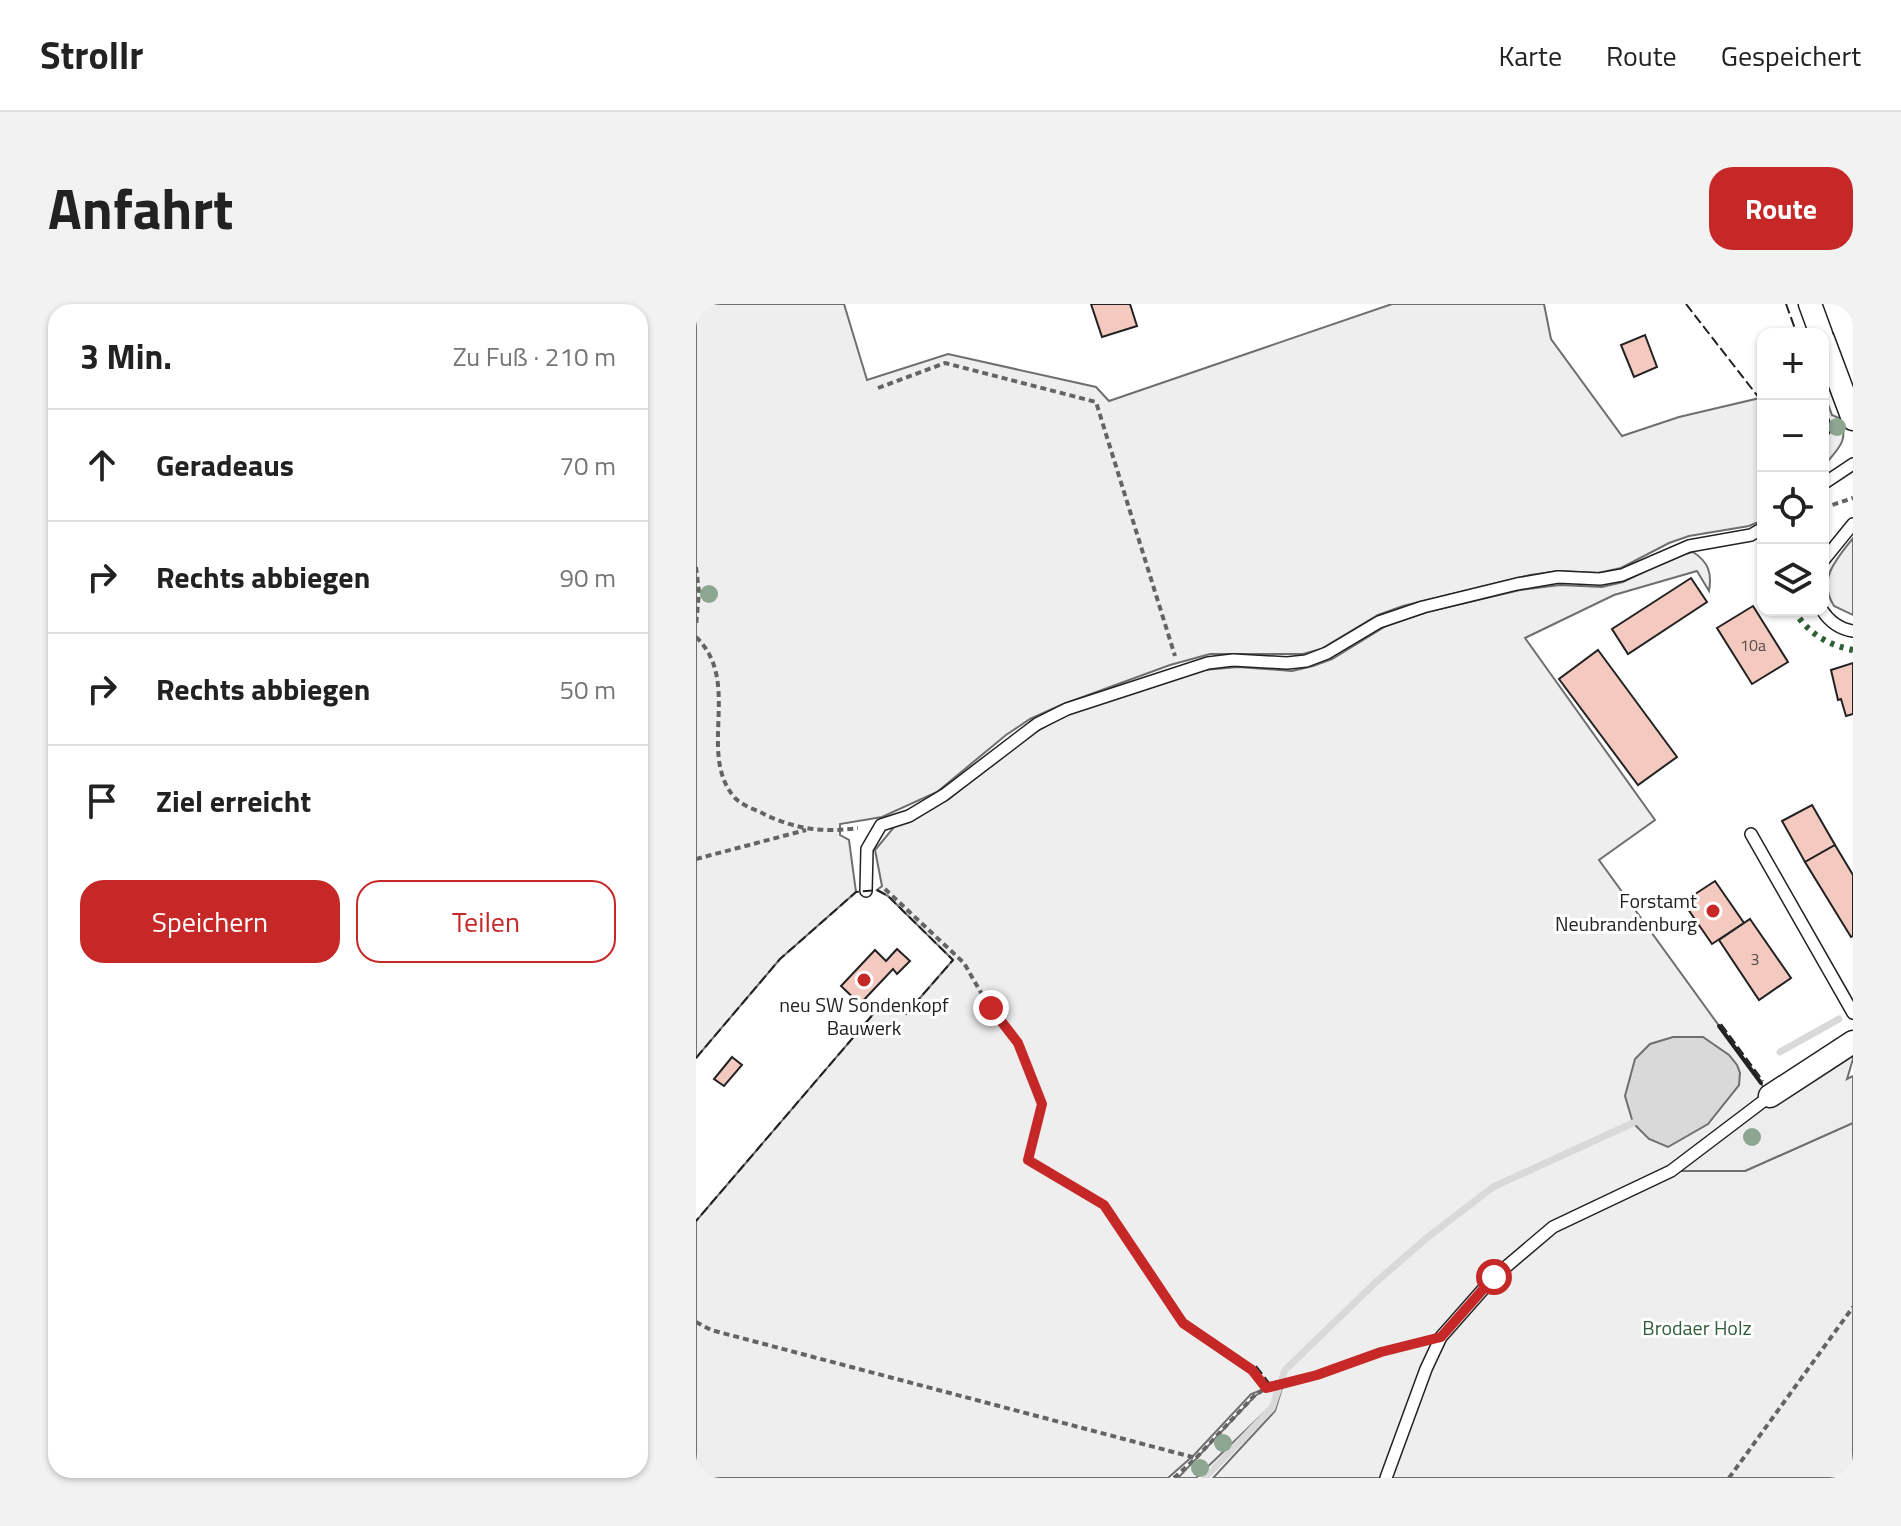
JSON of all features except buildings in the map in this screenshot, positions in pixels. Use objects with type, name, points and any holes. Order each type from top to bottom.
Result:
[{"type":"street","points":[[1810,304],[1819,328]]},
{"type":"street","points":[[1829,355],[1853,419]]},
{"type":"street","points":[[1770,1096],[1853,1042]]},
{"type":"lane","points":[[1829,480],[1853,464]]},
{"type":"lane","points":[[1829,554],[1853,524]]},
{"type":"lane","points":[[865,886],[867,849],[881,825],[909,816],[944,795],[1037,724],[1067,709],[1208,663],[1233,660],[1306,661],[1327,653],[1379,622],[1423,607],[1558,577],[1600,579],[1622,575],[1689,546],[1757,532]]},
{"type":"lane","points":[[1825,616],[1853,631]]},
{"type":"lane","points":[[1751,834],[1853,1013]]},
{"type":"lane","points":[[1386,1478],[1441,1337],[1494,1277],[1553,1227],[1671,1171],[1770,1096]]},
{"type":"path","points":[[878,388],[945,363],[1096,402],[1180,671]]},
{"type":"path","points":[[1829,506],[1853,498]]},
{"type":"path","points":[[696,567],[699,592],[696,626]]},
{"type":"path","points":[[696,637],[712,660],[717,685],[712,747],[717,778],[736,800],[767,816],[806,830]]},
{"type":"path","points":[[696,859],[806,830],[839,831],[881,825]]},
{"type":"path","points":[[865,886],[882,887],[964,963],[984,998],[1018,1043],[1042,1104],[1028,1160],[1104,1205],[1183,1323],[1252,1370],[1268,1388]]},
{"type":"path","points":[[1729,1478],[1853,1307]]},
{"type":"path","points":[[696,1322],[726,1334],[1196,1458]]},
{"type":"path","points":[[1174,1478],[1254,1396],[1268,1388],[1381,1352],[1441,1337]]},
{"type":"green space","points":[[696,304],[844,304],[867,380],[948,354],[1096,387],[1109,401],[1392,304],[1544,304],[1551,339],[1622,436],[1679,417],[1757,399],[1757,523],[1689,536],[1621,568],[1598,573],[1559,571],[1530,575],[1403,606],[1378,615],[1321,649],[1303,654],[1210,654],[1170,665],[1030,719],[937,792],[882,817],[840,824],[840,835],[849,840],[856,892],[780,959],[696,1058]]},
{"type":"green space","points":[[1829,407],[1832,415],[1841,419],[1844,434],[1829,459],[1829,433],[1832,429]]},
{"type":"green space","points":[[1853,538],[1853,615],[1834,606],[1829,596],[1829,575]]},
{"type":"green space","name":"Brodaer Holz","points":[[1693,552],[1708,569],[1709,591],[1697,571],[1614,595],[1525,638],[1655,820],[1599,860],[1767,1092],[1671,1171],[1745,1171],[1853,1123],[1853,1478],[1213,1478],[1275,1411],[1282,1388],[1278,1388],[1270,1407],[1196,1478],[1178,1478],[1255,1396],[1267,1388],[1251,1394],[1168,1478],[696,1478],[696,1221],[887,998],[906,1014],[953,960],[888,896],[877,890],[882,886],[875,850],[894,827],[949,799],[1018,742],[1068,714],[1204,670],[1238,667],[1292,671],[1313,666],[1332,659],[1386,626],[1427,612],[1520,590],[1560,585],[1602,587],[1623,582],[1676,556]]},
{"type":"shaded area","points":[[1673,1037],[1703,1037],[1729,1055],[1740,1073],[1739,1085],[1708,1124],[1668,1147],[1649,1139],[1633,1123],[1625,1096],[1635,1059],[1650,1044]]},
{"type":"shaded area","points":[[1853,1042],[1853,1059],[1847,1079],[1853,1076],[1853,1123],[1745,1171],[1671,1171]]},
{"type":"waterway","points":[[1780,1052],[1839,1019]]},
{"type":"waterway","points":[[1205,1478],[1272,1408],[1285,1370],[1376,1282],[1428,1237],[1493,1187],[1633,1123]]},
{"type":"hedge","points":[[1798,616],[1819,637],[1853,650]]},
{"type":"fence","points":[[1686,304],[1761,400]]},
{"type":"fence","points":[[1786,304],[1795,328]]},
{"type":"fence","points":[[1829,421],[1832,429],[1829,433]]},
{"type":"fence","points":[[696,1058],[780,959],[856,892],[877,890],[888,896],[953,960],[906,1014],[887,998],[696,1221]]},
{"type":"fence","points":[[1721,1024],[1763,1081]]},
{"type":"fence","points":[[1256,1366],[1269,1383],[1278,1381]]},
{"type":"wall","points":[[1719,1026],[1761,1083]]},
{"type":"place","name":"Forstamt Neubrandenburg","points":[[1713,911]]},
{"type":"place","name":"neu SW Sondenkopf Bauwerk","points":[[864,980]]},
{"type":"route","points":[[991,1008],[1018,1043],[1042,1104],[1028,1160],[1104,1205],[1183,1323],[1252,1370],[1266,1388],[1441,1337],[1494,1277]]}]
